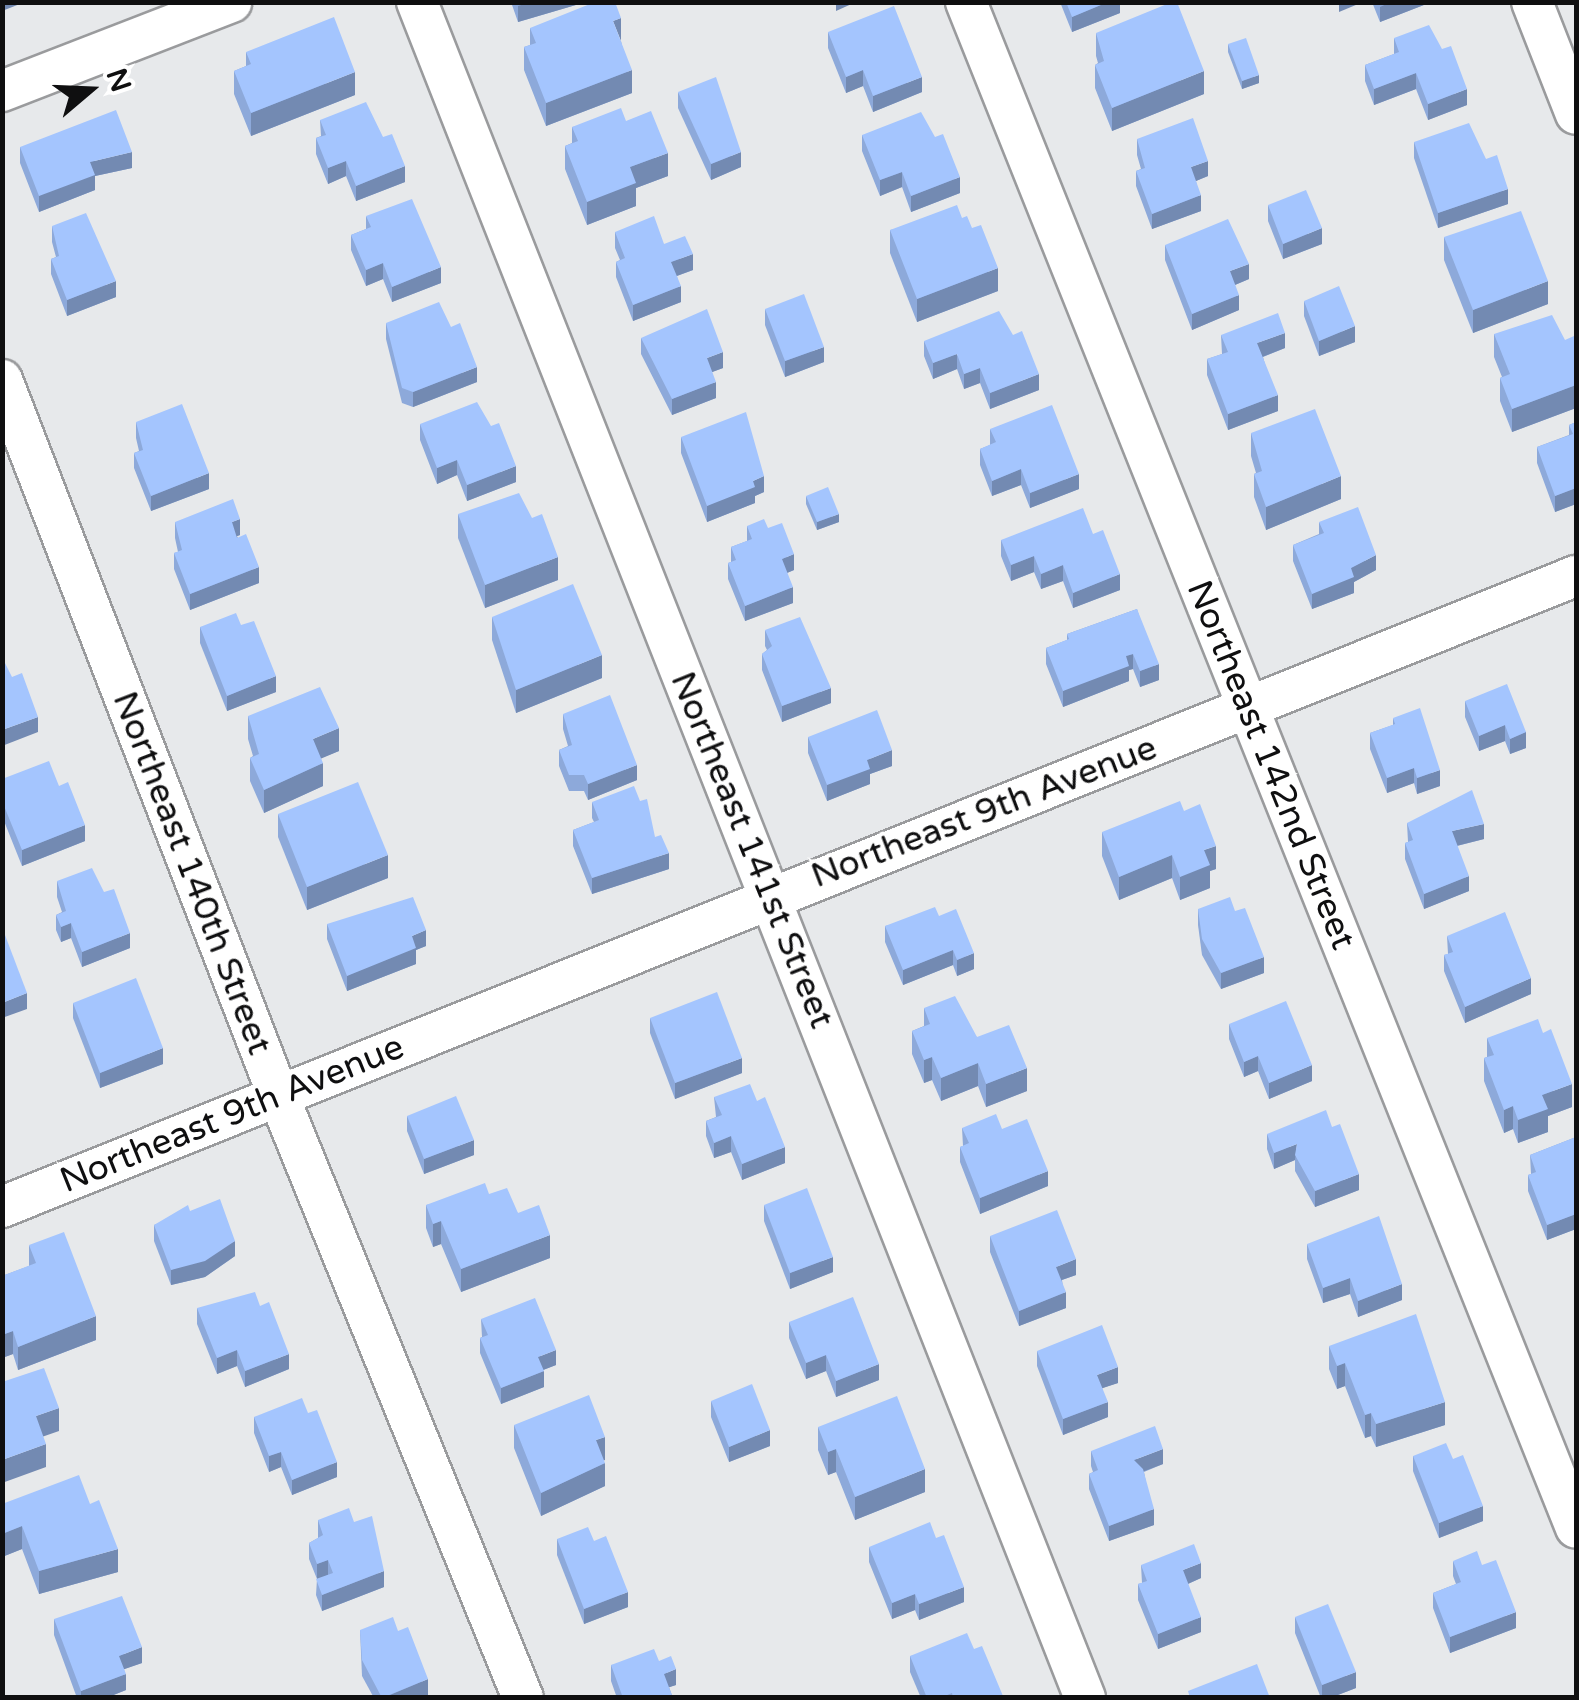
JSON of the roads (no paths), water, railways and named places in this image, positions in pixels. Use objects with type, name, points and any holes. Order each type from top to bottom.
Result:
[{"type":"street","points":[[2,92],[231,2]]},
{"type":"street","name":"Northeast 141st Street","points":[[416,2],[1085,1698]]},
{"type":"street","name":"Northeast 142nd Street","points":[[966,2],[1576,1528]]},
{"type":"street","points":[[1532,2],[1576,114]]},
{"type":"street","name":"Northeast 140th Street","points":[[2,380],[278,1095],[523,1698]]},
{"type":"street","name":"Northeast 9th Avenue","points":[[2,1207],[1576,576]]}]
